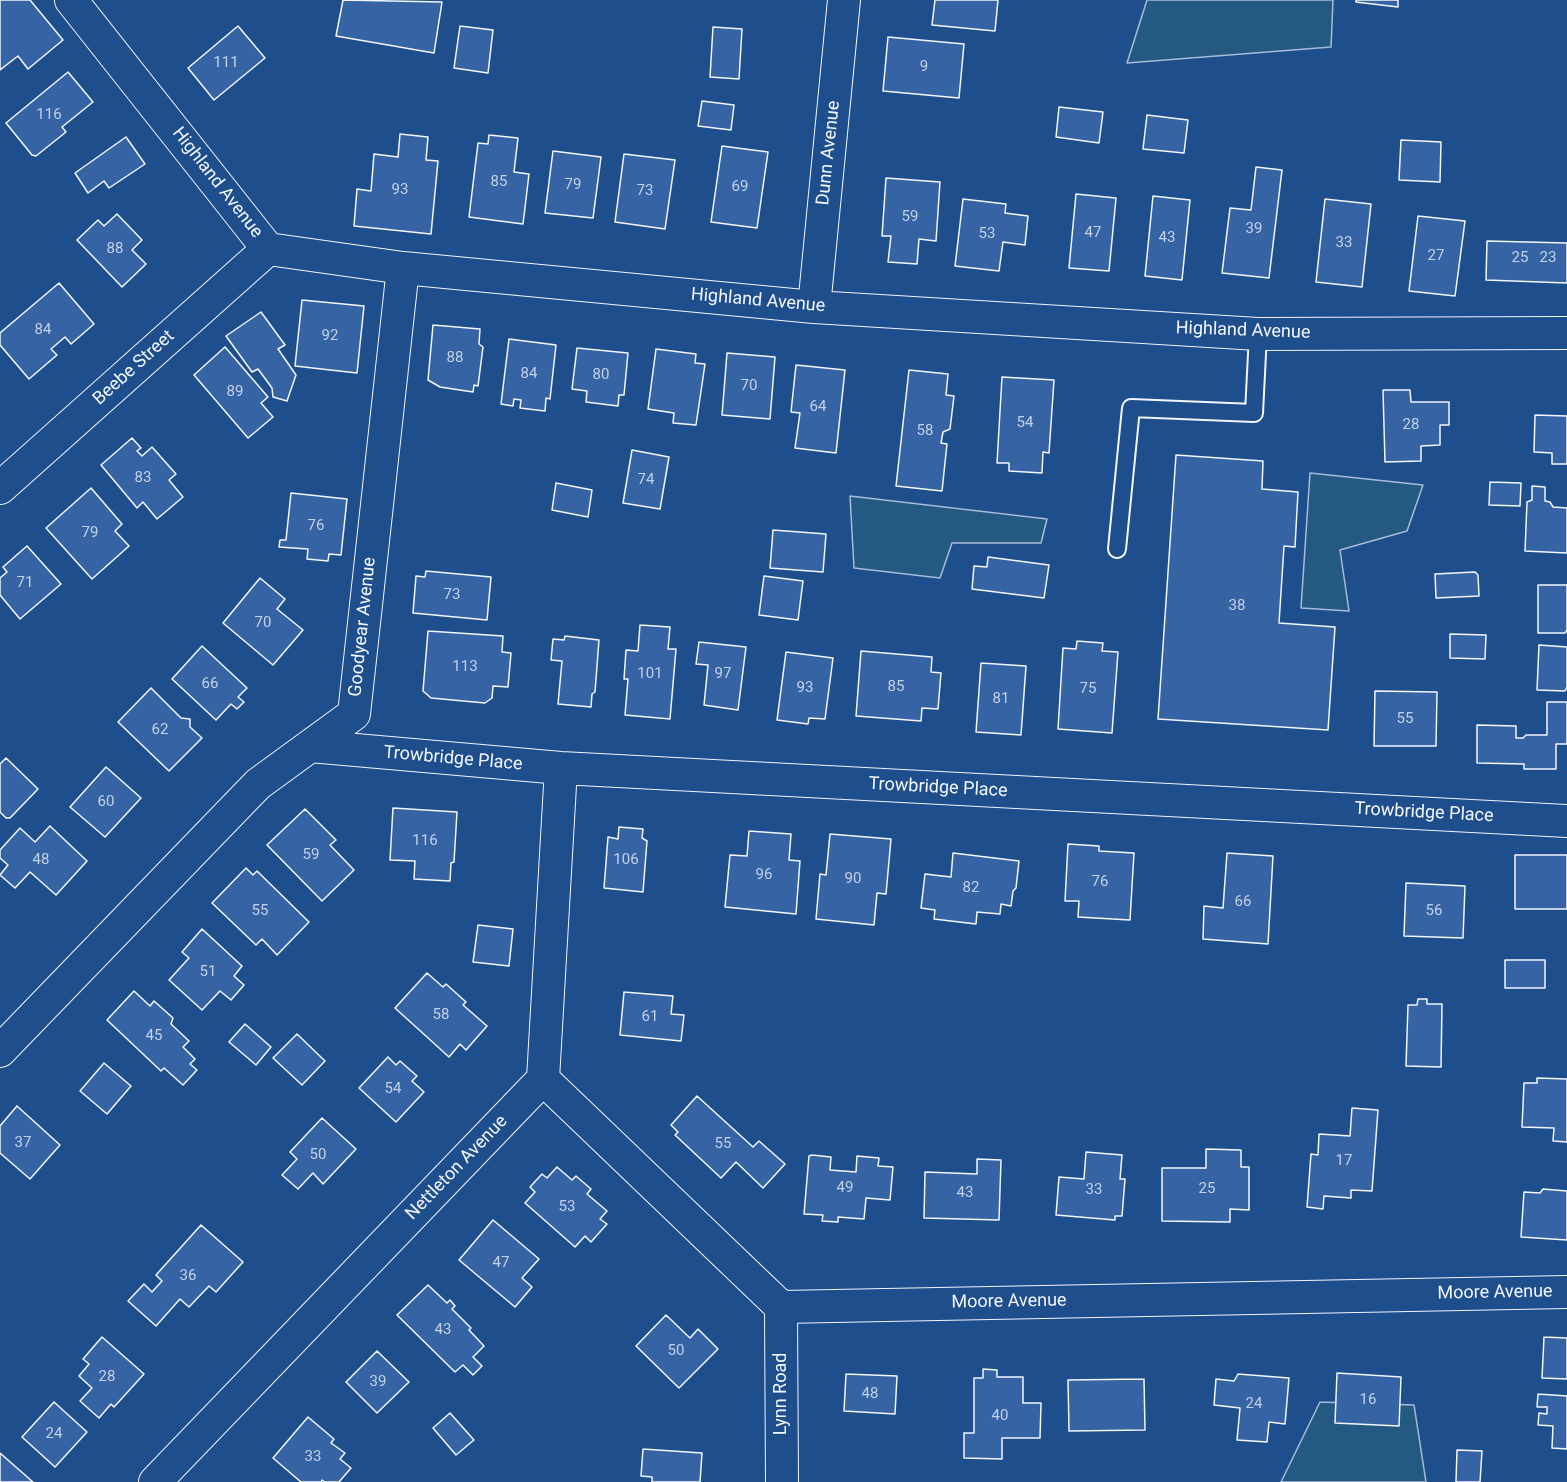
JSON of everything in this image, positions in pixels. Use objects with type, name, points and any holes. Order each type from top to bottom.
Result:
[{"type":"street","name":"Highland Avenue","points":[[71,0],[268,249],[403,268],[814,307],[1258,334],[1567,333]]},
{"type":"street","name":"Dunn Avenue","points":[[814,307],[844,0]]},
{"type":"street","name":"Beebe Street","points":[[0,488],[268,249]]},
{"type":"street","name":"Goodyear Avenue","points":[[0,1051],[258,784],[354,714],[403,268]]},
{"type":"street","name":"Trowbridge Place","points":[[310,746],[561,768],[1567,821]]},
{"type":"street","points":[[561,768],[543,1079],[781,1307]]},
{"type":"street","name":"Nettleton Avenue","points":[[155,1482],[543,1079]]},
{"type":"street","name":"Moore Avenue","points":[[781,1307],[1567,1292]]},
{"type":"street","name":"Lynn Road","points":[[781,1307],[782,1482]]},
{"type":"lane","points":[[1117,549],[1131,408],[1254,413],[1258,334]]},
{"type":"shaded area","points":[[1147,0],[1333,0],[1331,47],[1127,63]]},
{"type":"shaded area","points":[[1310,473],[1423,485],[1407,531],[1340,550],[1349,611],[1301,608]]},
{"type":"shaded area","points":[[850,496],[1047,519],[1041,543],[952,543],[940,578],[854,568]]},
{"type":"shaded area","points":[[1320,1402],[1414,1405],[1426,1482],[1281,1482]]},
{"type":"building","points":[[0,0],[30,0],[63,40],[28,69],[18,56],[0,70]]},
{"type":"building","points":[[343,0],[442,2],[434,53],[336,36]]},
{"type":"building","points":[[935,0],[998,0],[995,31],[932,25]]},
{"type":"building","points":[[1356,0],[1398,0],[1398,7],[1356,2]]},
{"type":"building","points":[[238,26],[265,58],[214,100],[188,68]]},
{"type":"building","points":[[460,26],[493,30],[488,73],[454,68]]},
{"type":"building","points":[[713,27],[742,29],[739,79],[710,77]]},
{"type":"building","points":[[888,37],[964,44],[959,98],[883,91]]},
{"type":"building","points":[[68,72],[93,102],[62,127],[66,132],[36,156],[32,155],[6,123]]},
{"type":"building","points":[[702,101],[734,105],[731,130],[698,126]]},
{"type":"building","points":[[1059,107],[1103,112],[1099,143],[1056,137]]},
{"type":"building","points":[[1147,115],[1188,120],[1184,153],[1143,149]]},
{"type":"building","points":[[400,134],[428,137],[426,160],[438,161],[431,234],[354,226],[357,189],[371,191],[374,154],[398,157]]},
{"type":"building","points":[[489,135],[518,138],[514,172],[529,174],[523,224],[469,217],[478,143],[488,144]]},
{"type":"building","points":[[126,137],[145,164],[109,188],[104,181],[88,193],[75,173]]},
{"type":"building","points":[[1401,140],[1441,142],[1440,182],[1399,180]]},
{"type":"building","points":[[722,146],[768,152],[757,228],[711,222]]},
{"type":"building","points":[[553,151],[601,157],[593,218],[545,213]]},
{"type":"building","points":[[624,154],[675,160],[665,229],[615,222]]},
{"type":"building","points":[[1256,167],[1282,170],[1269,278],[1222,273],[1230,208],[1251,210]]},
{"type":"building","points":[[886,178],[940,182],[936,241],[919,239],[917,264],[888,262],[891,236],[882,236]]},
{"type":"building","points":[[1076,194],[1116,198],[1109,271],[1069,268]]},
{"type":"building","points":[[1153,196],[1190,200],[1182,280],[1145,276]]},
{"type":"building","points":[[963,199],[1006,204],[1005,213],[1028,216],[1025,245],[1003,242],[999,271],[955,266]]},
{"type":"building","points":[[1325,199],[1371,204],[1362,287],[1316,282]]},
{"type":"building","points":[[117,214],[142,240],[132,250],[146,264],[122,287],[77,240],[98,220],[104,226]]},
{"type":"building","points":[[1418,216],[1465,221],[1455,296],[1409,291]]},
{"type":"building","points":[[1487,241],[1567,243],[1567,283],[1486,280]]},
{"type":"building","points":[[59,283],[94,324],[71,344],[65,337],[51,349],[57,355],[29,379],[0,345],[0,333]]},
{"type":"building","points":[[302,300],[364,306],[357,373],[295,366]]},
{"type":"building","points":[[261,312],[285,345],[278,349],[296,375],[287,401],[273,397],[272,388],[258,369],[252,372],[226,336]]},
{"type":"building","points":[[433,325],[480,329],[479,344],[483,347],[478,386],[474,385],[473,392],[440,387],[428,380]]},
{"type":"building","points":[[509,339],[556,345],[550,399],[546,398],[545,411],[520,408],[521,400],[514,399],[513,406],[501,404]]},
{"type":"building","points":[[225,347],[268,397],[261,403],[273,417],[248,438],[194,375]]},
{"type":"building","points":[[577,348],[628,353],[624,395],[619,395],[618,406],[586,402],[587,391],[572,389]]},
{"type":"building","points":[[656,349],[696,354],[695,363],[705,364],[696,425],[673,423],[674,413],[648,409]]},
{"type":"building","points":[[727,353],[775,357],[770,419],[722,415]]},
{"type":"building","points":[[796,365],[845,370],[836,453],[795,448],[800,413],[791,412]]},
{"type":"building","points":[[909,370],[948,374],[946,395],[954,396],[950,429],[943,432],[941,443],[947,444],[942,491],[896,486]]},
{"type":"building","points":[[1002,377],[1054,380],[1049,453],[1043,452],[1042,473],[1009,471],[1009,463],[997,463]]},
{"type":"building","points":[[1383,390],[1410,390],[1411,402],[1449,402],[1449,425],[1440,425],[1440,445],[1421,446],[1421,461],[1385,462]]},
{"type":"building","points":[[1535,415],[1567,416],[1567,464],[1552,464],[1552,453],[1534,452]]},
{"type":"building","points":[[132,438],[141,448],[137,451],[142,456],[152,447],[176,474],[169,480],[183,497],[157,519],[143,502],[137,508],[101,465]]},
{"type":"building","points":[[632,450],[669,457],[660,509],[623,503]]},
{"type":"building","points":[[1176,455],[1263,461],[1262,489],[1298,492],[1295,547],[1284,546],[1279,623],[1335,627],[1328,730],[1158,719]]},
{"type":"building","points":[[1490,482],[1521,483],[1520,506],[1489,505]]},
{"type":"building","points":[[556,483],[592,490],[588,517],[552,510]]},
{"type":"building","points":[[1532,486],[1545,487],[1545,501],[1550,502],[1553,507],[1567,508],[1567,553],[1525,551],[1527,502],[1532,500]]},
{"type":"building","points":[[91,488],[122,524],[115,531],[129,546],[92,579],[46,528]]},
{"type":"building","points":[[291,493],[347,499],[341,555],[329,554],[328,561],[307,559],[308,549],[279,547],[280,540],[286,540]]},
{"type":"building","points":[[773,530],[826,534],[823,572],[770,568]]},
{"type":"building","points":[[27,546],[61,584],[20,619],[0,595],[0,578],[7,572],[3,567]]},
{"type":"building","points":[[988,557],[1049,565],[1044,598],[972,589],[974,566],[987,567]]},
{"type":"building","points":[[426,571],[491,577],[487,620],[413,613],[416,576],[425,577]]},
{"type":"building","points":[[1475,572],[1478,575],[1479,596],[1436,598],[1435,574]]},
{"type":"building","points":[[764,576],[803,581],[798,620],[759,615]]},
{"type":"building","points":[[260,578],[285,599],[277,609],[303,630],[273,665],[223,623]]},
{"type":"building","points":[[1538,585],[1567,585],[1567,630],[1565,633],[1538,633]]},
{"type":"building","points":[[640,625],[670,627],[668,649],[676,649],[670,719],[625,715],[628,679],[624,679],[626,650],[638,651]]},
{"type":"building","points":[[428,631],[503,636],[502,652],[511,653],[508,687],[493,686],[492,698],[485,703],[431,698],[423,691]]},
{"type":"building","points":[[1450,634],[1486,635],[1485,659],[1450,658]]},
{"type":"building","points":[[565,636],[599,640],[595,692],[592,694],[591,707],[558,704],[562,661],[551,660],[553,639],[564,640]]},
{"type":"building","points":[[1077,641],[1103,643],[1102,651],[1118,652],[1112,733],[1058,729],[1063,648],[1076,649]]},
{"type":"building","points":[[699,642],[746,647],[738,710],[704,705],[708,665],[696,664]]},
{"type":"building","points":[[1539,645],[1567,647],[1567,687],[1565,691],[1537,690]]},
{"type":"building","points":[[202,646],[247,688],[238,697],[244,702],[237,709],[231,704],[216,720],[172,679]]},
{"type":"building","points":[[861,651],[932,657],[931,672],[941,673],[938,709],[922,708],[921,721],[856,716]]},
{"type":"building","points":[[786,652],[833,658],[825,719],[809,718],[808,724],[777,720]]},
{"type":"building","points":[[981,663],[1026,666],[1021,735],[976,732]]},
{"type":"building","points":[[151,688],[181,718],[190,719],[190,727],[202,738],[169,771],[118,722]]},
{"type":"building","points":[[1375,691],[1437,692],[1436,746],[1374,746]]},
{"type":"building","points":[[1547,702],[1567,702],[1567,744],[1556,744],[1556,769],[1524,769],[1524,764],[1477,763],[1477,725],[1516,726],[1516,738],[1523,738],[1526,735],[1547,735]]},
{"type":"building","points":[[6,758],[38,789],[10,818],[6,818],[0,812],[0,764]]},
{"type":"building","points":[[106,767],[141,798],[105,837],[70,807]]},
{"type":"building","points":[[393,808],[457,812],[454,862],[451,863],[450,881],[414,879],[415,861],[390,860]]},
{"type":"building","points":[[305,809],[336,840],[330,845],[354,870],[322,901],[267,845]]},
{"type":"building","points":[[50,826],[87,861],[56,895],[30,872],[15,888],[0,875],[8,865],[0,858],[0,850],[20,828],[35,842]]},
{"type":"building","points":[[619,827],[643,829],[642,838],[647,841],[643,892],[604,888],[608,837],[618,839]]},
{"type":"building","points":[[749,831],[791,834],[789,860],[800,861],[796,914],[725,907],[730,855],[747,856]]},
{"type":"building","points":[[830,834],[891,839],[886,894],[877,893],[874,925],[816,919],[820,874],[826,875]]},
{"type":"building","points":[[1068,844],[1099,846],[1099,851],[1134,853],[1130,920],[1078,917],[1079,901],[1065,901]]},
{"type":"building","points":[[953,853],[1019,861],[1011,906],[1001,904],[1000,914],[977,912],[976,924],[934,919],[935,910],[921,908],[925,874],[951,877]]},
{"type":"building","points":[[1227,853],[1273,856],[1268,944],[1203,939],[1204,906],[1223,908]]},
{"type":"building","points":[[1515,855],[1567,855],[1567,909],[1515,909]]},
{"type":"building","points":[[246,868],[253,875],[257,871],[309,922],[277,955],[262,939],[256,945],[212,903]]},
{"type":"building","points":[[1406,883],[1465,886],[1463,938],[1404,936]]},
{"type":"building","points":[[478,925],[513,929],[509,966],[473,962]]},
{"type":"building","points":[[202,929],[242,966],[234,976],[244,985],[231,1000],[220,991],[202,1010],[169,980],[189,958],[182,952]]},
{"type":"building","points":[[1505,960],[1545,960],[1545,988],[1505,988]]},
{"type":"building","points":[[427,973],[443,987],[446,984],[466,1002],[463,1005],[487,1026],[466,1050],[460,1044],[449,1057],[395,1008]]},
{"type":"building","points":[[134,991],[150,1006],[154,1001],[173,1018],[171,1024],[189,1041],[183,1047],[195,1059],[190,1064],[197,1070],[183,1085],[164,1068],[161,1071],[107,1020]]},
{"type":"building","points":[[624,992],[673,996],[671,1014],[684,1015],[681,1041],[620,1035]]},
{"type":"building","points":[[1418,999],[1427,999],[1427,1004],[1442,1004],[1441,1067],[1406,1066],[1408,1005],[1417,1005]]},
{"type":"building","points":[[245,1024],[271,1047],[256,1065],[229,1042]]},
{"type":"building","points":[[297,1034],[325,1061],[302,1085],[273,1058]]},
{"type":"building","points":[[388,1057],[396,1065],[400,1061],[417,1076],[412,1081],[424,1092],[396,1122],[359,1088]]},
{"type":"building","points":[[104,1063],[131,1086],[107,1114],[80,1091]]},
{"type":"building","points":[[1537,1078],[1567,1079],[1567,1142],[1553,1141],[1554,1128],[1522,1127],[1524,1083],[1537,1083]]},
{"type":"building","points":[[697,1096],[753,1147],[759,1141],[785,1164],[763,1188],[736,1162],[721,1178],[675,1135],[678,1132],[671,1125]]},
{"type":"building","points":[[17,1106],[60,1145],[30,1179],[0,1153],[0,1126]]},
{"type":"building","points":[[1352,1108],[1378,1110],[1372,1191],[1351,1190],[1351,1198],[1324,1196],[1323,1209],[1307,1207],[1311,1154],[1318,1155],[1319,1134],[1350,1136]]},
{"type":"building","points":[[322,1118],[356,1149],[323,1184],[313,1173],[298,1189],[282,1175],[297,1159],[290,1152]]},
{"type":"building","points":[[1206,1149],[1241,1150],[1241,1167],[1249,1167],[1249,1210],[1230,1209],[1230,1222],[1162,1221],[1162,1168],[1206,1168]]},
{"type":"building","points":[[1086,1152],[1122,1155],[1120,1179],[1125,1179],[1122,1216],[1115,1216],[1115,1220],[1056,1215],[1059,1177],[1084,1179]]},
{"type":"building","points":[[809,1156],[831,1157],[830,1170],[856,1172],[857,1156],[879,1158],[878,1166],[893,1167],[890,1200],[866,1198],[864,1219],[838,1217],[838,1222],[822,1221],[823,1215],[804,1214]]},
{"type":"building","points":[[977,1159],[1001,1160],[999,1220],[924,1218],[925,1172],[977,1174]]},
{"type":"building","points":[[557,1167],[572,1180],[576,1176],[591,1189],[587,1194],[607,1211],[600,1219],[607,1224],[591,1242],[585,1236],[575,1247],[525,1203],[535,1192],[530,1187],[542,1174],[547,1178]]},
{"type":"building","points":[[1543,1189],[1567,1191],[1567,1240],[1521,1237],[1524,1192],[1540,1193]]},
{"type":"building","points":[[493,1220],[539,1259],[522,1278],[532,1287],[515,1307],[459,1260]]},
{"type":"building","points":[[201,1225],[243,1262],[216,1292],[209,1286],[189,1307],[180,1299],[156,1326],[128,1301],[144,1284],[152,1292],[162,1281],[156,1275]]},
{"type":"building","points":[[428,1285],[447,1303],[450,1300],[455,1306],[452,1309],[471,1328],[469,1330],[484,1346],[473,1357],[482,1366],[473,1375],[463,1365],[455,1372],[397,1315]]},
{"type":"building","points":[[666,1315],[690,1338],[698,1329],[718,1349],[679,1388],[636,1346]]},
{"type":"building","points":[[102,1337],[144,1374],[114,1407],[111,1404],[99,1418],[80,1401],[92,1388],[79,1376],[89,1364],[83,1359]]},
{"type":"building","points":[[1544,1337],[1567,1338],[1567,1379],[1542,1378]]},
{"type":"building","points":[[377,1351],[409,1382],[377,1413],[346,1382]]},
{"type":"building","points":[[983,1369],[997,1370],[997,1377],[1023,1377],[1023,1403],[1041,1403],[1040,1438],[1002,1438],[1002,1459],[964,1458],[964,1433],[974,1433],[974,1378],[983,1378]]},
{"type":"building","points":[[1337,1373],[1401,1377],[1399,1426],[1335,1423]]},
{"type":"building","points":[[846,1374],[897,1376],[895,1414],[844,1411]]},
{"type":"building","points":[[1238,1374],[1289,1378],[1285,1424],[1269,1422],[1267,1442],[1237,1440],[1240,1408],[1214,1405],[1216,1379],[1234,1381]]},
{"type":"building","points":[[1144,1379],[1145,1430],[1069,1431],[1068,1380]]},
{"type":"building","points":[[1538,1394],[1567,1396],[1567,1449],[1552,1448],[1553,1426],[1538,1425],[1539,1413],[1547,1414],[1547,1407],[1537,1407]]},
{"type":"building","points":[[54,1402],[87,1432],[55,1467],[22,1437]]},
{"type":"building","points":[[450,1413],[474,1440],[456,1455],[433,1428]]},
{"type":"building","points":[[308,1417],[334,1439],[331,1443],[345,1453],[340,1459],[351,1468],[339,1482],[322,1480],[321,1482],[301,1482],[273,1458]]},
{"type":"building","points":[[643,1449],[702,1453],[700,1482],[652,1482],[652,1477],[641,1476]]},
{"type":"building","points":[[1457,1450],[1482,1451],[1480,1482],[1456,1482]]},
{"type":"building","points":[[0,1453],[33,1482],[0,1482]]}]
